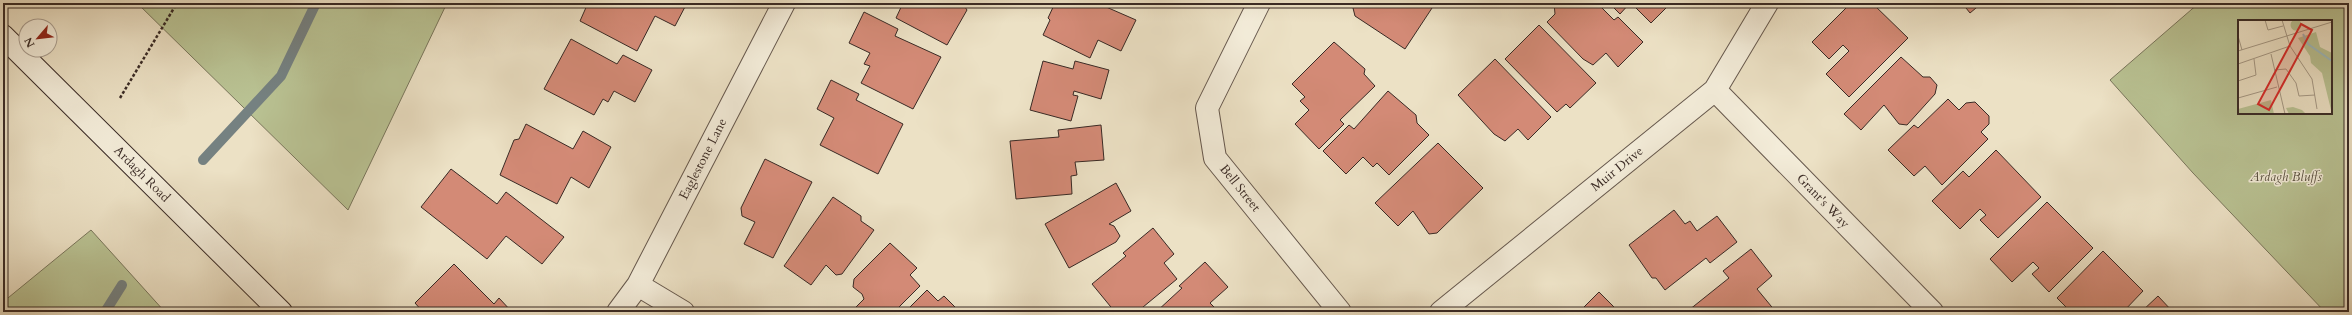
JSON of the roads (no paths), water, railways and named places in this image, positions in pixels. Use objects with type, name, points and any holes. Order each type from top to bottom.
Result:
[{"type":"street","name":"Eaglestone Lane","points":[[618,312],[638,284],[784,3]]},
{"type":"street","name":"Bell Street","points":[[1259,3],[1206,108],[1215,158],[1340,312]]},
{"type":"street","name":"Muir Drive","points":[[1441,312],[1714,90],[1766,3]]},
{"type":"street","name":"Ardagh Road","points":[[3,36],[281,312]]},
{"type":"street","name":"Grant's Way","points":[[1714,90],[1932,312]]},
{"type":"street","points":[[638,284],[683,312]]},
{"type":"waterway","points":[[203,160],[281,76],[316,3]]},
{"type":"waterway","points":[[105,312],[122,285]]},
{"type":"park label","name":"Ardagh Bluffs","points":[[2286,177]]}]
